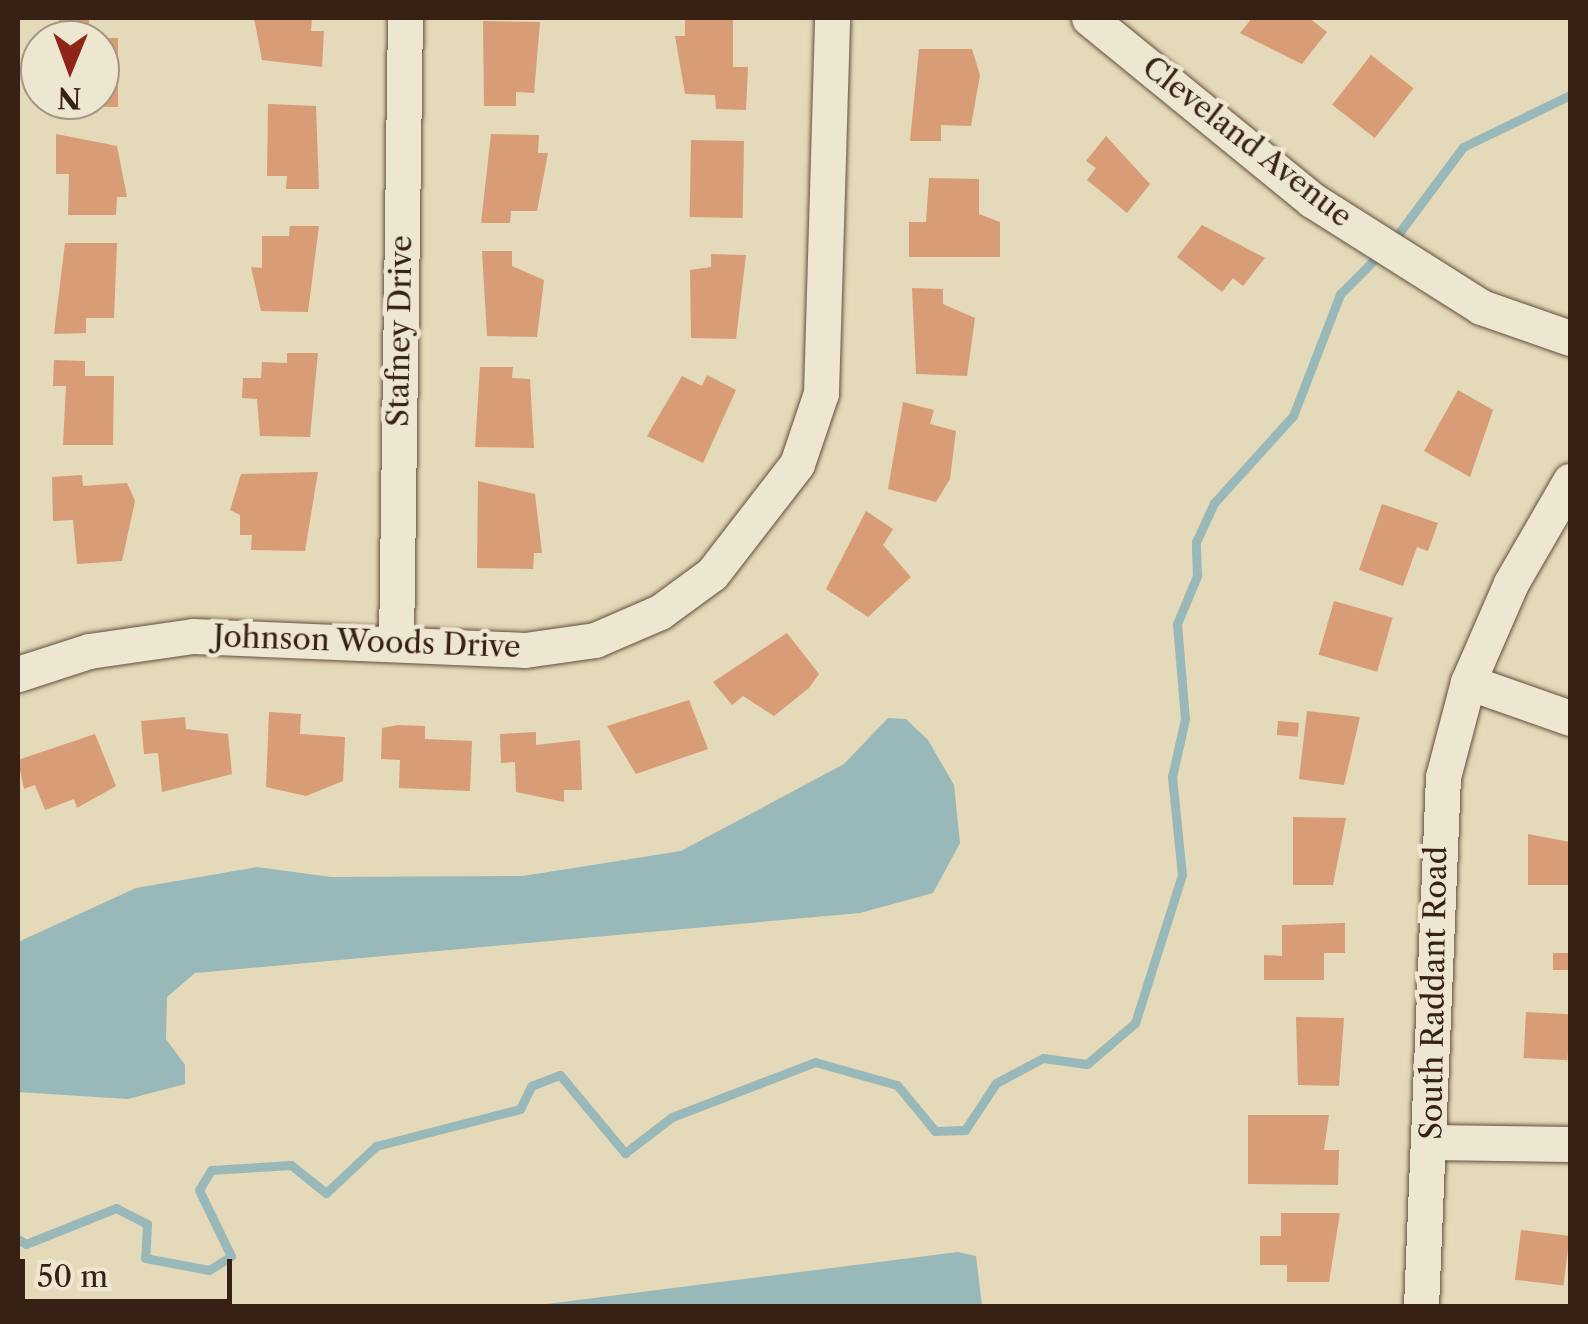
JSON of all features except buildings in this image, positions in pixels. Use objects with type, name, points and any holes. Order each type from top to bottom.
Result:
[{"type":"street","name":"Stafney Drive","points":[[396,644],[405,18]]},
{"type":"street","name":"Johnson Woods Drive","points":[[18,674],[89,651],[193,636],[525,650],[595,640],[660,612],[757,528],[797,464],[821,393],[832,18]]},
{"type":"street","name":"Cleveland Avenue","points":[[1089,18],[1362,232],[1482,307],[1570,338]]},
{"type":"street","name":"South Raddant Road","points":[[1420,1306],[1431,1142],[1436,846],[1443,777],[1468,682],[1510,583],[1570,480]]},
{"type":"street","points":[[1468,682],[1570,718]]},
{"type":"street","points":[[1431,1142],[1570,1144]]},
{"type":"water","points":[[888,718],[906,719],[928,740],[954,785],[960,843],[933,893],[860,913],[195,973],[167,997],[166,1039],[185,1065],[185,1084],[128,1099],[18,1092],[18,942],[136,888],[257,867],[331,877],[523,876],[681,851],[844,764]]},
{"type":"water","points":[[958,1252],[976,1256],[982,1306],[531,1306]]},
{"type":"waterway","points":[[1393,241],[1463,147],[1570,95]]},
{"type":"waterway","points":[[18,1239],[26,1244],[116,1208],[147,1224],[145,1258],[209,1270],[231,1256],[199,1190],[211,1170],[291,1165],[326,1193],[376,1146],[520,1109],[531,1086],[560,1075],[625,1153],[672,1117],[815,1062],[897,1085],[935,1131],[965,1130],[996,1083],[1043,1058],[1087,1064],[1135,1023],[1182,875],[1172,777],[1185,719],[1177,624],[1197,576],[1196,542],[1214,503],[1293,416],[1340,294],[1382,252]]}]
